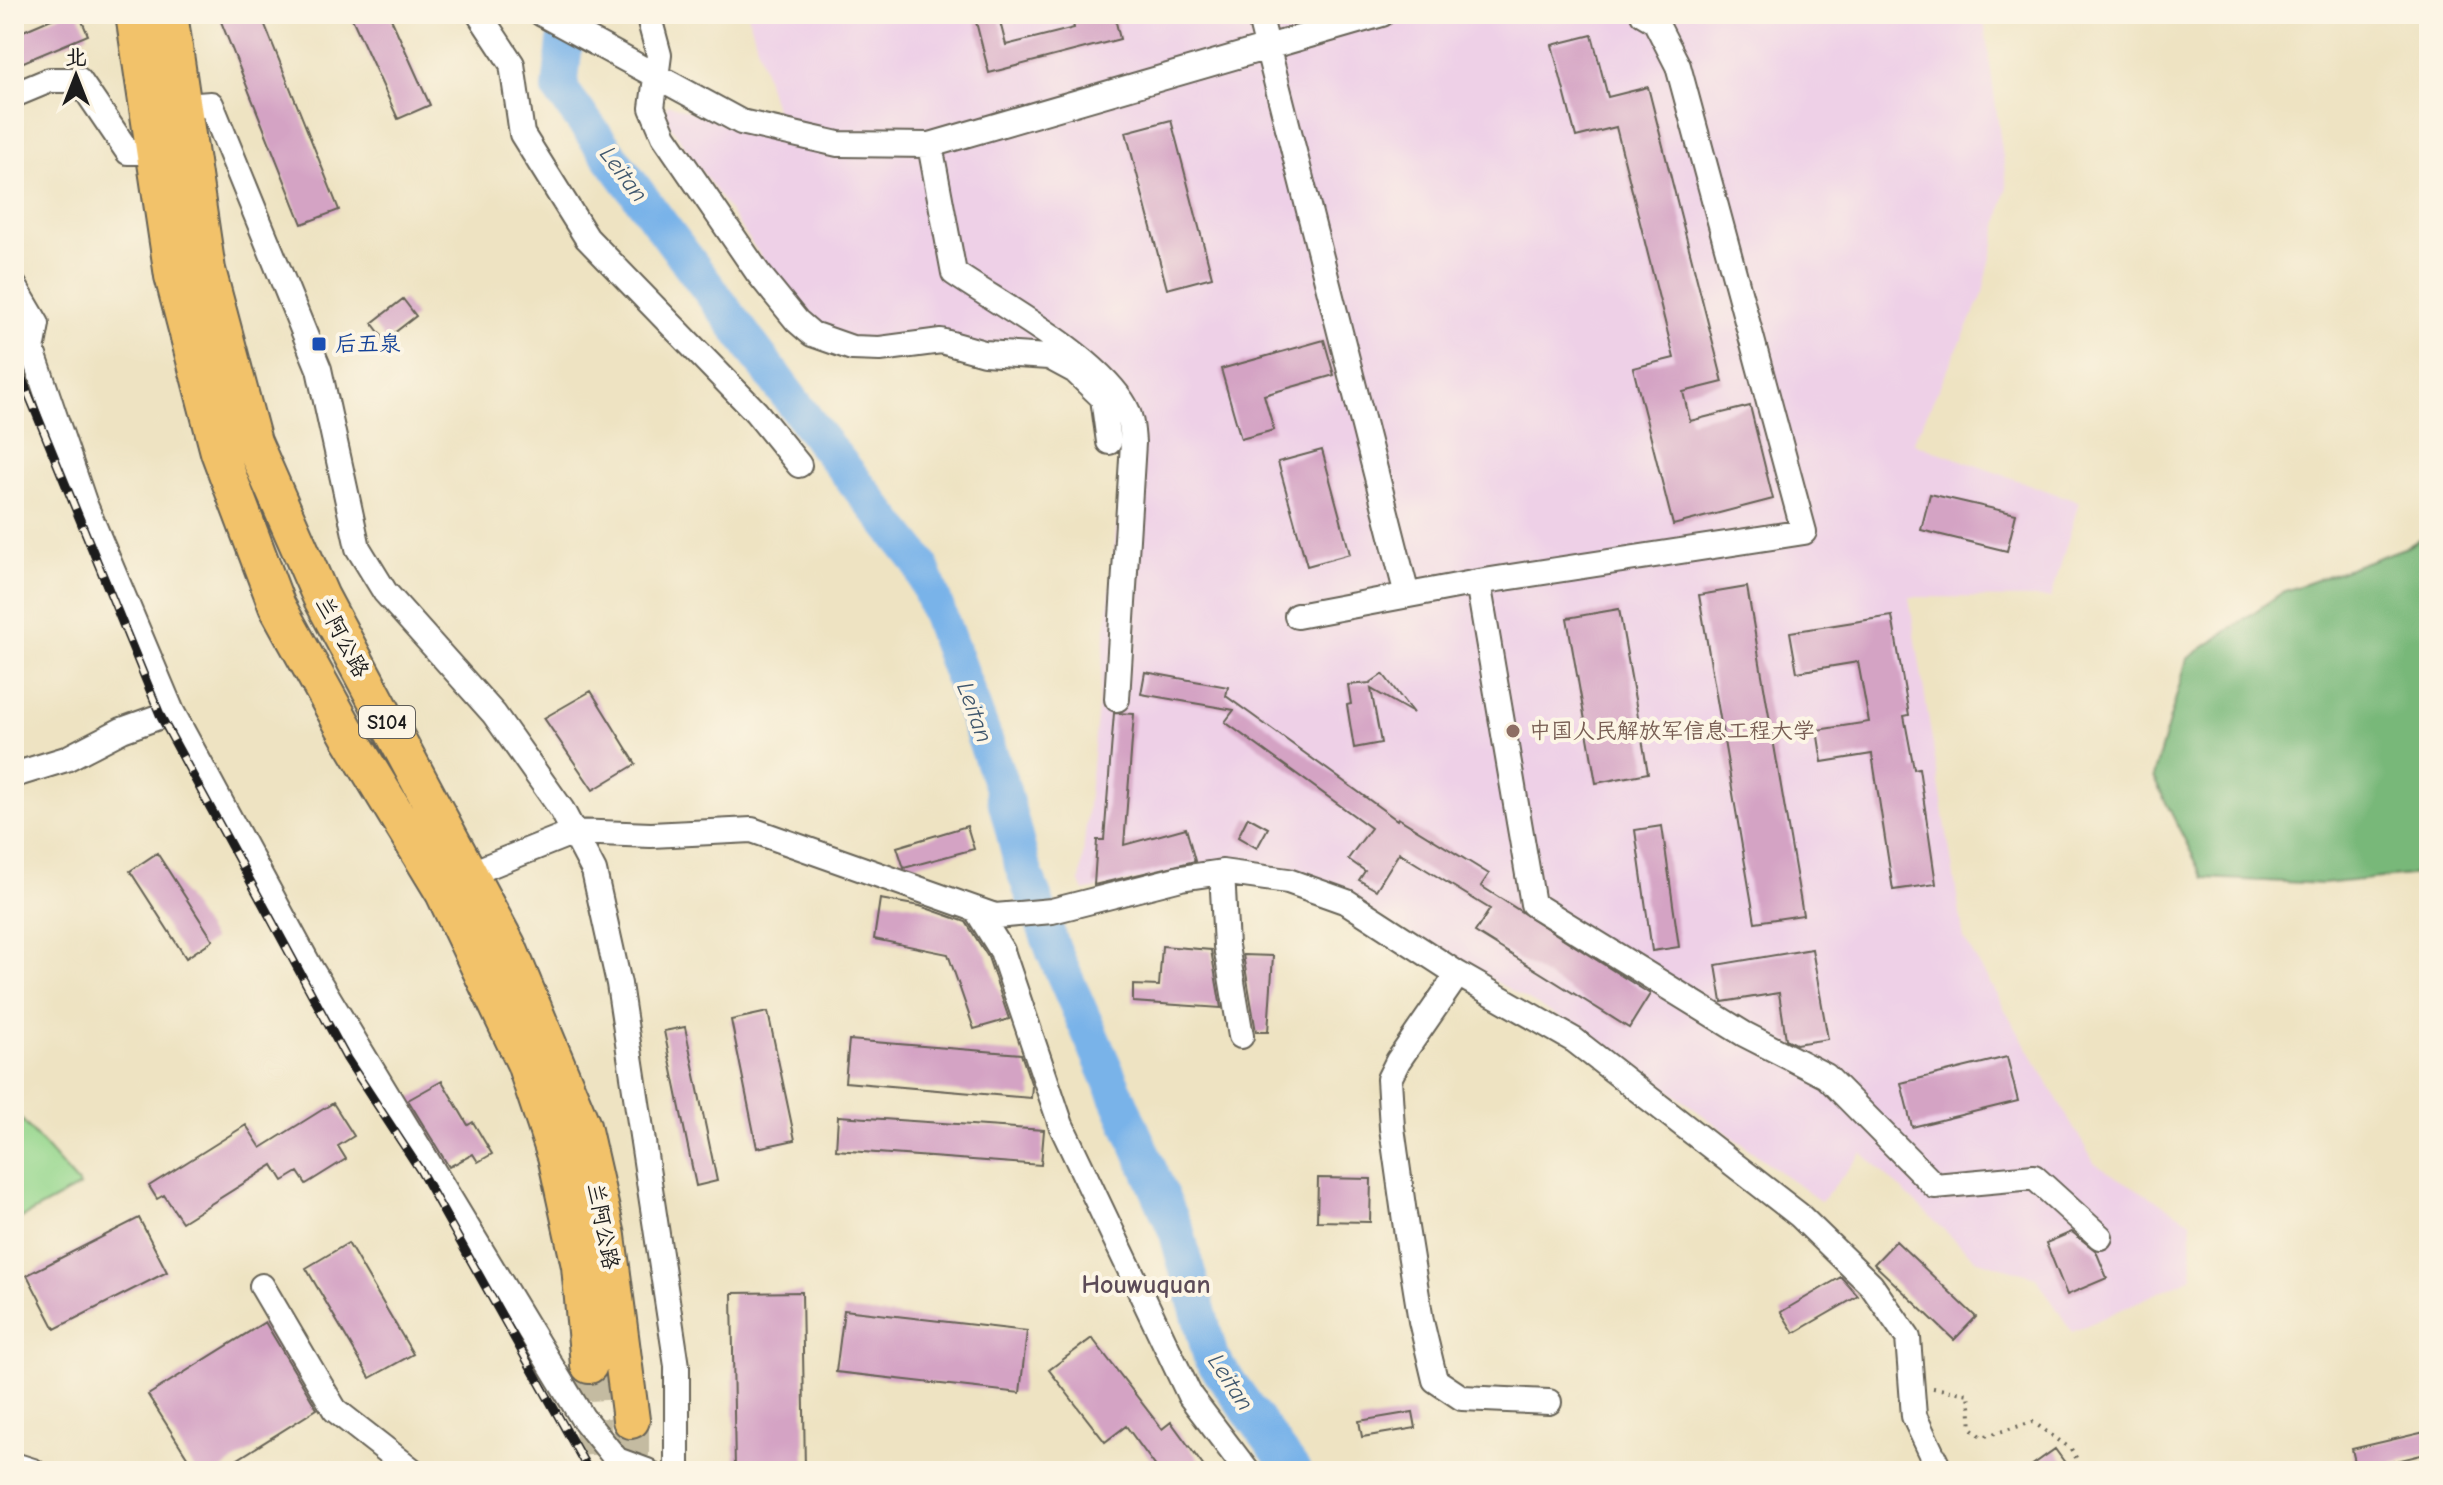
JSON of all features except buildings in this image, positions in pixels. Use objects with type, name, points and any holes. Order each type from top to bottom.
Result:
[{"type":"highway","name":"兰阿公路","points":[[134,14],[173,276],[219,452],[277,606],[350,738],[507,945],[582,1126],[607,1236],[631,1420]]},
{"type":"highway","name":"兰阿公路","points":[[169,14],[207,270],[253,442],[321,597],[457,883],[525,1063],[556,1156],[580,1266],[589,1365]]},
{"type":"street","points":[[479,14],[512,64],[522,134],[587,238],[756,412],[799,465]]},
{"type":"street","points":[[544,14],[741,122],[838,144],[930,145],[1382,14]]},
{"type":"street","points":[[648,14],[659,55],[652,108],[664,136],[758,273],[805,328],[825,340],[852,348],[880,349],[941,341],[984,353],[1049,357],[1083,377],[1103,398],[1109,442]]},
{"type":"street","points":[[1259,14],[1407,595]]},
{"type":"street","points":[[1297,616],[1478,582],[1804,532],[1678,66],[1655,21],[1643,14]]},
{"type":"street","points":[[14,95],[50,80],[67,77],[79,80],[128,152],[155,152]]},
{"type":"street","points":[[184,106],[211,104],[294,304],[319,369],[358,548],[385,592],[494,714],[574,832],[594,871],[619,984],[677,1366],[677,1471]]},
{"type":"street","points":[[930,145],[954,273],[1088,364],[1123,403],[1131,419],[1133,443],[1117,699]]},
{"type":"street","points":[[14,285],[37,324],[32,350],[85,505],[172,712],[311,969],[582,1417],[617,1460],[647,1471]]},
{"type":"street","points":[[1478,582],[1533,904],[1744,1034],[1826,1076],[1935,1186],[2034,1177],[2100,1237]]},
{"type":"street","points":[[14,775],[66,759],[122,730],[172,712]]},
{"type":"street","points":[[457,883],[574,832],[651,835],[752,830],[986,913],[1052,911],[1181,878],[1222,872],[1288,881],[1347,902],[1458,974],[1574,1040],[1799,1215],[1871,1285],[1908,1338],[1914,1416],[1940,1471]]},
{"type":"street","points":[[1222,872],[1226,946],[1241,1036]]},
{"type":"street","points":[[986,913],[1002,951],[1061,1125],[1190,1396],[1247,1471]]},
{"type":"street","points":[[1458,974],[1389,1079],[1392,1128],[1421,1321],[1435,1380],[1462,1398],[1549,1402]]},
{"type":"street","points":[[262,1286],[335,1410],[413,1471]]},
{"type":"street","points":[[14,1465],[33,1471]]},
{"type":"path","points":[[14,381],[21,396],[14,407]]},
{"type":"path","points":[[1911,1385],[1969,1394],[1972,1428],[1982,1437],[2033,1422],[2071,1449],[2084,1471]]},
{"type":"shaded area","name":"中国人民解放军信息工程大学","points":[[748,14],[1983,14],[2007,186],[1982,297],[1913,443],[2079,502],[2051,598],[1909,597],[1964,939],[2095,1164],[2191,1221],[2192,1277],[2072,1332],[2036,1277],[1975,1259],[1862,1153],[1821,1202],[1605,1043],[1311,878],[1256,864],[1199,868],[1084,891],[1080,883],[1126,433],[1111,398],[1069,363],[859,344],[805,320],[662,114],[668,104],[785,144]]},
{"type":"green space","points":[[2429,533],[2429,873],[2323,884],[2204,878],[2153,777],[2187,659],[2283,592],[2407,547]]},
{"type":"green space","points":[[14,1111],[80,1186],[14,1222]]},
{"type":"waterway","name":"Leitan","points":[[568,14],[560,89],[819,437],[920,563],[1002,787],[1022,865],[1054,952],[1177,1233],[1211,1358],[1293,1471]]},
{"type":"tunnel","points":[[589,1365],[596,1471]]},
{"type":"tunnel","points":[[631,1420],[631,1471]]},
{"type":"railway","points":[[14,359],[161,717],[347,1059],[420,1170],[589,1471]]},
{"type":"place","name":"后五泉","points":[[319,344]]},
{"type":"place","name":"中国人民解放军信息工程大学","points":[[1513,731]]},
{"type":"district","name":"Houwuquan","points":[[1146,1285]]}]
